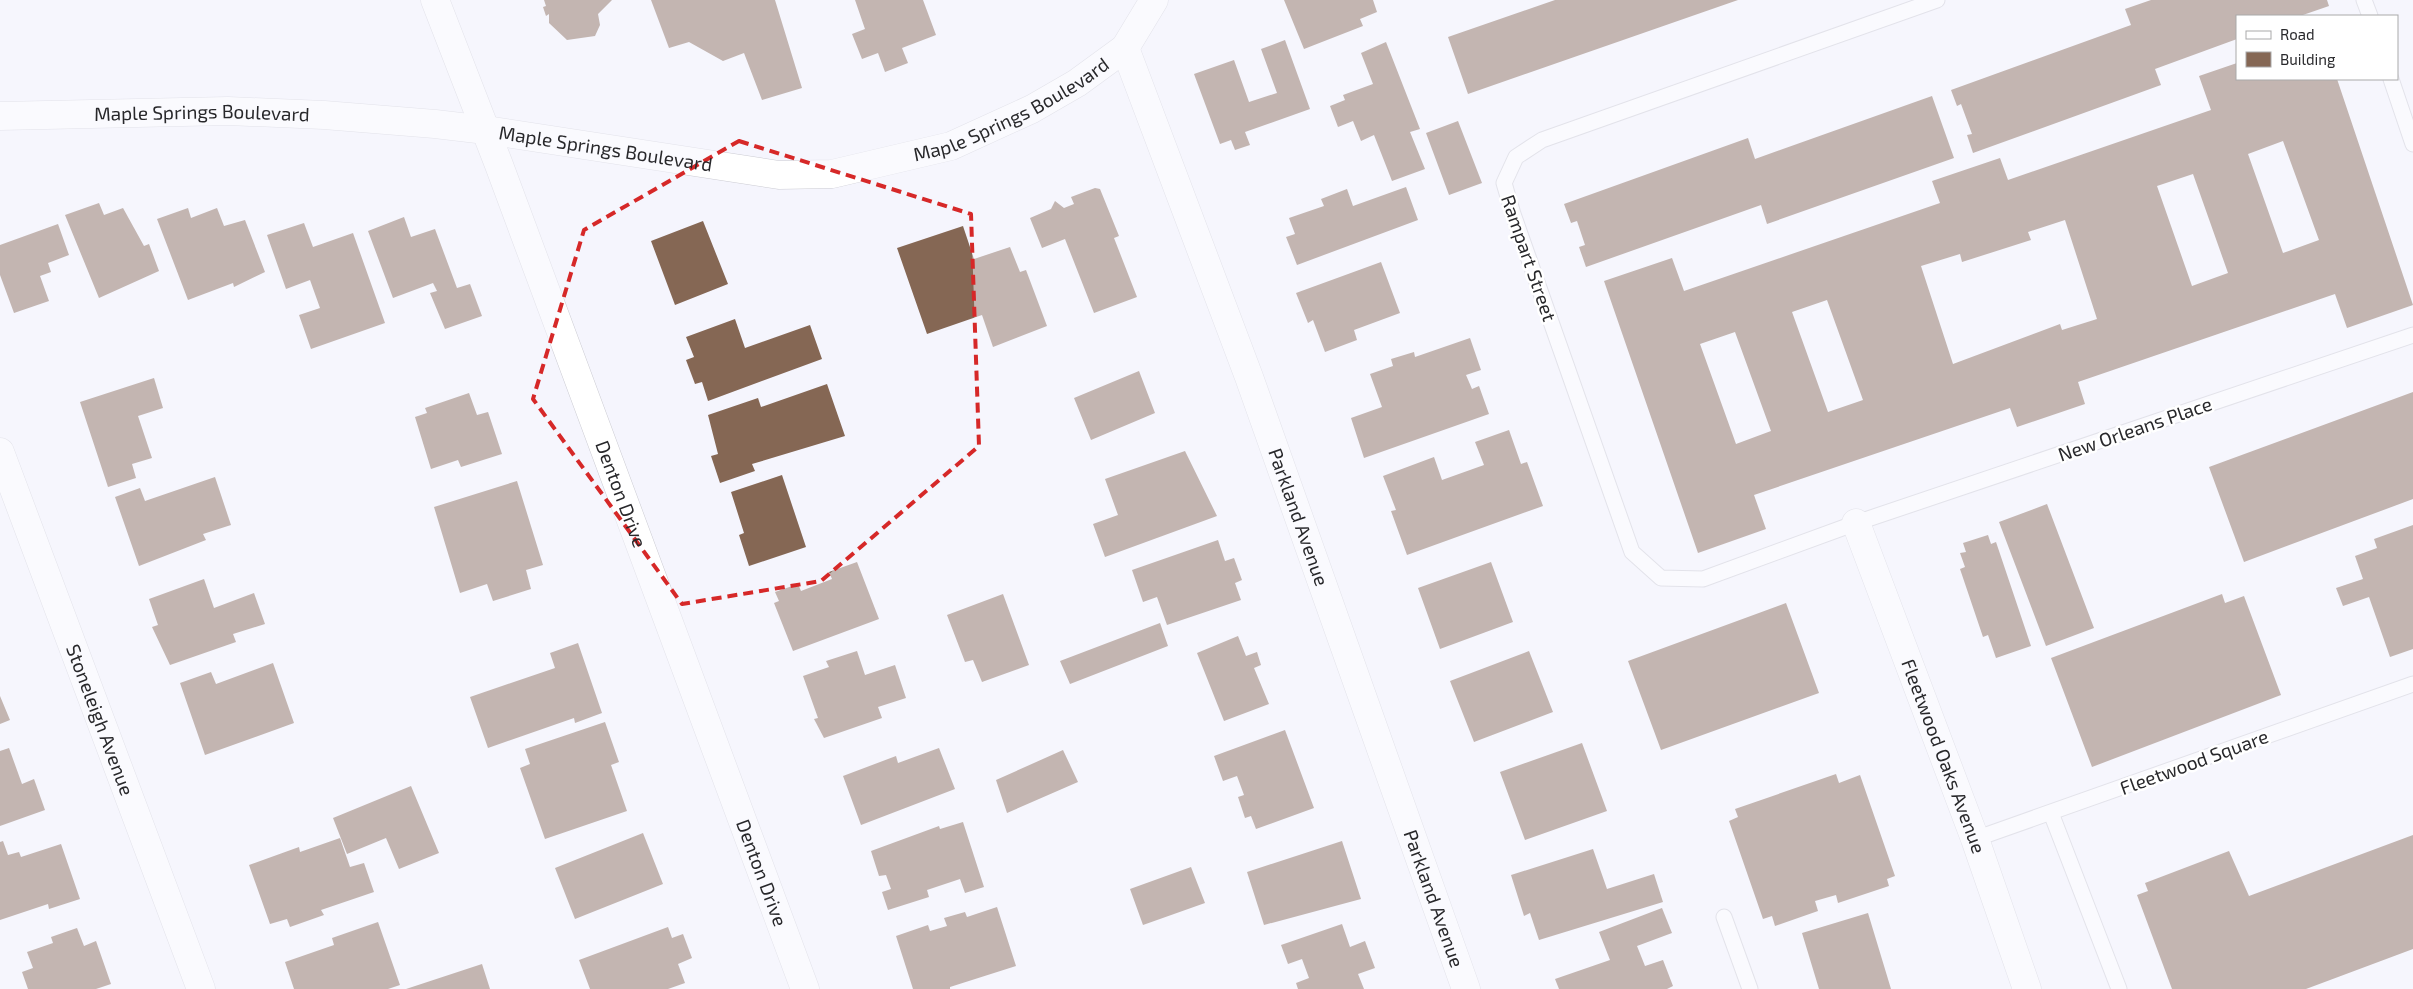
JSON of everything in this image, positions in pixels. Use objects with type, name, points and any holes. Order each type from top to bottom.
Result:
[{"type":"street","name":"Denton Drive","points":[[435,0],[486,130],[805,989]]},
{"type":"street","name":"Maple Springs Boulevard","points":[[0,116],[228,111],[324,115],[486,130],[779,175],[832,174],[951,146],[1032,109],[1077,83],[1125,48],[1154,0]]},
{"type":"street","name":"Parkland Avenue","points":[[1125,48],[1252,386],[1466,989]]},
{"type":"street","name":"Stoneleigh Avenue","points":[[0,452],[201,989]]},
{"type":"street","name":"Fleetwood Oaks Avenue","points":[[1856,523],[1975,839],[2027,989]]},
{"type":"lane","name":"Rampart Street","points":[[1856,523],[1703,579],[1661,578],[1632,552],[1513,214],[1504,183],[1516,157],[1542,140],[1936,0]]},
{"type":"lane","points":[[2364,0],[2370,15]]},
{"type":"lane","points":[[2391,80],[2413,144]]},
{"type":"lane","name":"New Orleans Place","points":[[1856,523],[2413,335]]},
{"type":"lane","name":"Fleetwood Square","points":[[1975,839],[2413,684]]},
{"type":"lane","points":[[2051,813],[2119,989]]},
{"type":"lane","points":[[1724,917],[1750,989]]},
{"type":"highlighted area","points":[[739,141],[971,214],[979,446],[821,581],[682,604],[533,399],[584,230]]},
{"type":"building","points":[[544,0],[612,0],[598,14],[600,25],[595,36],[567,40],[549,23],[549,14],[546,16],[543,7],[546,6]]},
{"type":"building","points":[[651,0],[775,0],[802,88],[762,100],[744,53],[723,61],[689,42],[669,48]]},
{"type":"building","points":[[855,0],[923,0],[936,35],[902,48],[908,63],[885,72],[878,53],[862,59],[852,34],[865,29]]},
{"type":"building","points":[[1284,0],[1373,0],[1377,12],[1360,19],[1363,26],[1304,49]]},
{"type":"building","points":[[1555,0],[1738,0],[1468,94],[1448,37]]},
{"type":"building","points":[[2151,0],[2327,0],[2329,6],[2303,15],[2236,15],[2236,39],[2155,69],[2161,85],[1973,153],[1967,135],[1972,134],[1961,104],[1957,106],[1951,90],[2131,25],[2125,9]]},
{"type":"building","points":[[1285,40],[1310,109],[1245,132],[1250,145],[1235,150],[1231,140],[1220,144],[1194,74],[1234,60],[1249,102],[1277,93],[1261,49]]},
{"type":"building","points":[[1386,42],[1420,129],[1410,132],[1425,169],[1392,181],[1374,135],[1361,141],[1353,121],[1338,127],[1330,106],[1345,100],[1343,95],[1373,84],[1361,53]]},
{"type":"building","points":[[2236,63],[2236,80],[2337,80],[2413,305],[2347,328],[2335,294],[2078,382],[2085,404],[2017,427],[2010,408],[1754,495],[1766,529],[1698,553],[1604,281],[1672,258],[1684,291],[1940,203],[1932,181],[2000,158],[2008,180],[2211,110],[2199,76]],"holes":[[[2283,141],[2319,240],[2283,253],[2248,154]],[[2193,174],[2228,273],[2192,286],[2157,186]],[[2065,220],[2097,319],[2062,330],[2060,324],[1953,364],[1921,266],[1960,254],[1962,262],[2031,240],[2028,232]],[[1827,300],[1863,400],[1828,412],[1792,312]],[[1735,332],[1771,431],[1736,444],[1700,344]]]},
{"type":"building","points":[[1932,96],[1954,158],[1767,224],[1761,205],[1586,267],[1579,247],[1585,245],[1577,221],[1571,223],[1564,204],[1748,138],[1755,159]]},
{"type":"building","points":[[1458,121],[1482,183],[1449,195],[1426,133]]},
{"type":"building","points":[[1406,187],[1418,220],[1297,265],[1286,237],[1295,234],[1289,218],[1324,206],[1321,199],[1347,189],[1353,206]]},
{"type":"building","points":[[1095,188],[1100,189],[1119,236],[1114,238],[1137,297],[1094,313],[1065,239],[1042,248],[1030,218],[1051,209],[1055,201],[1064,208],[1074,204],[1071,197]]},
{"type":"building","points":[[99,203],[104,215],[123,208],[144,246],[149,244],[159,271],[99,298],[65,215]]},
{"type":"building","points":[[188,208],[191,218],[217,208],[224,226],[245,220],[265,272],[234,287],[233,283],[188,300],[157,219]]},
{"type":"building","points":[[404,217],[411,237],[435,229],[457,288],[470,284],[482,316],[445,329],[430,293],[437,291],[433,283],[393,298],[368,231]]},
{"type":"building","points":[[703,221],[728,284],[675,305],[651,241]]},
{"type":"building","points":[[304,223],[313,247],[353,233],[385,323],[311,349],[299,315],[320,308],[310,280],[286,289],[267,235]]},
{"type":"building","points":[[58,224],[69,255],[48,263],[51,272],[40,276],[49,301],[14,313],[0,275],[0,245]]},
{"type":"building","points":[[963,226],[974,259],[1010,247],[1020,272],[1026,270],[1047,326],[993,347],[982,315],[927,334],[897,248]]},
{"type":"building","points":[[1381,262],[1400,313],[1354,330],[1357,340],[1325,352],[1313,320],[1308,323],[1296,293]]},
{"type":"building","points":[[735,319],[745,348],[810,325],[822,359],[708,401],[702,382],[695,384],[686,360],[694,357],[686,337]]},
{"type":"building","points":[[1470,338],[1481,370],[1466,375],[1472,389],[1479,386],[1489,414],[1364,458],[1351,418],[1382,407],[1370,374],[1393,366],[1391,359],[1414,352],[1415,357]]},
{"type":"building","points":[[1139,371],[1155,413],[1091,440],[1074,398]]},
{"type":"building","points":[[154,378],[163,408],[138,416],[152,458],[132,464],[136,478],[108,487],[80,402]]},
{"type":"building","points":[[827,384],[845,436],[752,464],[755,471],[720,483],[711,456],[718,454],[708,415],[758,398],[761,407]]},
{"type":"building","points":[[2413,392],[2413,499],[2244,562],[2209,467]]},
{"type":"building","points":[[469,393],[477,415],[488,412],[502,454],[461,467],[458,460],[431,469],[415,417],[427,413],[425,408]]},
{"type":"building","points":[[1509,430],[1521,464],[1527,462],[1543,506],[1407,555],[1391,511],[1396,510],[1383,476],[1434,457],[1442,480],[1484,465],[1475,442]]},
{"type":"building","points":[[1185,451],[1217,516],[1105,557],[1093,524],[1118,515],[1105,479]]},
{"type":"building","points":[[782,475],[806,547],[749,566],[739,535],[744,533],[731,492]]},
{"type":"building","points":[[215,477],[231,525],[203,534],[206,540],[139,566],[115,497],[140,488],[145,501]]},
{"type":"building","points":[[517,481],[543,565],[526,570],[531,589],[493,601],[487,584],[460,593],[434,507]]},
{"type":"building","points":[[2047,504],[2094,628],[2046,646],[1999,522]]},
{"type":"building","points":[[2413,525],[2413,649],[2390,657],[2369,597],[2343,606],[2336,588],[2363,579],[2355,556],[2377,548],[2374,539]]},
{"type":"building","points":[[1988,535],[1991,544],[1996,542],[2031,646],[1996,658],[1988,635],[1983,637],[1960,569],[1965,567],[1960,553],[1966,552],[1963,543]]},
{"type":"building","points":[[1218,540],[1225,561],[1234,558],[1242,580],[1235,583],[1241,600],[1167,625],[1157,597],[1143,602],[1132,570]]},
{"type":"building","points":[[857,562],[879,619],[793,651],[774,603],[779,601],[775,592],[798,584],[801,591],[832,579],[829,572]]},
{"type":"building","points":[[1491,562],[1513,622],[1440,649],[1418,588]]},
{"type":"building","points":[[204,579],[214,608],[254,593],[265,624],[233,634],[236,642],[170,665],[152,627],[158,625],[149,599]]},
{"type":"building","points":[[1003,594],[1029,665],[982,682],[973,660],[965,662],[947,615]]},
{"type":"building","points":[[2222,594],[2225,603],[2244,596],[2281,695],[2092,767],[2051,658]]},
{"type":"building","points":[[1786,603],[1819,693],[1661,750],[1628,661]]},
{"type":"building","points":[[1160,623],[1168,646],[1070,684],[1060,661]]},
{"type":"building","points":[[1238,636],[1246,656],[1257,652],[1261,665],[1254,668],[1269,704],[1224,721],[1197,653]]},
{"type":"building","points":[[578,643],[602,713],[575,723],[574,718],[488,748],[470,697],[555,668],[550,653]]},
{"type":"building","points":[[857,651],[865,675],[895,665],[906,698],[878,707],[882,718],[824,738],[814,719],[818,718],[803,676],[829,667],[826,661]]},
{"type":"building","points":[[1529,651],[1553,712],[1474,742],[1450,681]]},
{"type":"building","points":[[273,663],[294,723],[205,755],[180,683],[211,672],[216,684]]},
{"type":"building","points":[[0,696],[10,720],[0,724]]},
{"type":"building","points":[[605,722],[619,762],[611,765],[627,811],[545,839],[520,768],[530,764],[525,749]]},
{"type":"building","points":[[1285,730],[1314,808],[1256,829],[1251,816],[1245,818],[1238,797],[1244,795],[1237,776],[1223,781],[1214,756]]},
{"type":"building","points":[[1582,743],[1607,811],[1525,840],[1500,772]]},
{"type":"building","points":[[9,748],[22,784],[34,779],[45,810],[0,826],[0,751]]},
{"type":"building","points":[[939,748],[955,789],[861,825],[843,776],[896,756],[898,763]]},
{"type":"building","points":[[1063,750],[1078,782],[1007,813],[996,780]]},
{"type":"building","points":[[1836,774],[1839,783],[1860,775],[1895,876],[1887,879],[1889,886],[1838,903],[1836,895],[1815,901],[1818,911],[1775,926],[1772,916],[1763,919],[1729,821],[1738,817],[1735,809]]},
{"type":"building","points":[[411,786],[439,853],[399,869],[386,838],[347,854],[333,818]]},
{"type":"building","points":[[963,822],[984,887],[965,893],[960,879],[927,890],[929,897],[888,910],[882,892],[891,889],[886,875],[879,876],[871,851],[939,826],[940,829]]},
{"type":"building","points":[[643,833],[663,884],[575,919],[555,868]]},
{"type":"building","points":[[2413,835],[2413,949],[2306,989],[2172,989],[2137,895],[2148,891],[2145,883],[2229,851],[2249,896]]},
{"type":"building","points":[[340,838],[350,867],[364,863],[374,892],[321,910],[324,915],[290,927],[287,919],[270,924],[249,865],[299,847],[300,852]]},
{"type":"building","points":[[3,841],[8,855],[19,852],[21,857],[61,844],[80,899],[49,909],[48,904],[0,920],[0,842]]},
{"type":"building","points":[[1342,841],[1361,899],[1264,925],[1247,872]]},
{"type":"building","points":[[1593,849],[1607,889],[1654,874],[1663,902],[1539,940],[1530,913],[1524,916],[1511,875]]},
{"type":"building","points":[[1191,867],[1205,903],[1143,925],[1130,889]]},
{"type":"building","points":[[997,907],[1016,966],[950,987],[950,989],[913,989],[896,936],[928,925],[930,931],[947,926],[944,918],[965,912],[967,917]]},
{"type":"building","points":[[1662,908],[1672,933],[1637,946],[1645,966],[1663,960],[1673,986],[1667,989],[1559,989],[1555,979],[1610,960],[1599,932]]},
{"type":"building","points":[[1868,913],[1891,989],[1819,989],[1802,933]]},
{"type":"building","points":[[378,922],[400,985],[388,989],[294,989],[285,962],[334,945],[332,938]]},
{"type":"building","points":[[1342,924],[1350,947],[1365,941],[1375,968],[1358,974],[1364,989],[1298,989],[1296,983],[1309,978],[1302,959],[1288,964],[1281,945]]},
{"type":"building","points":[[668,927],[672,938],[683,934],[692,958],[678,964],[685,983],[668,989],[590,989],[579,960]]},
{"type":"building","points":[[77,928],[84,946],[96,941],[111,984],[96,989],[28,989],[22,972],[33,968],[27,952],[53,943],[51,937]]},
{"type":"building","points":[[482,964],[490,989],[406,989]]}]
